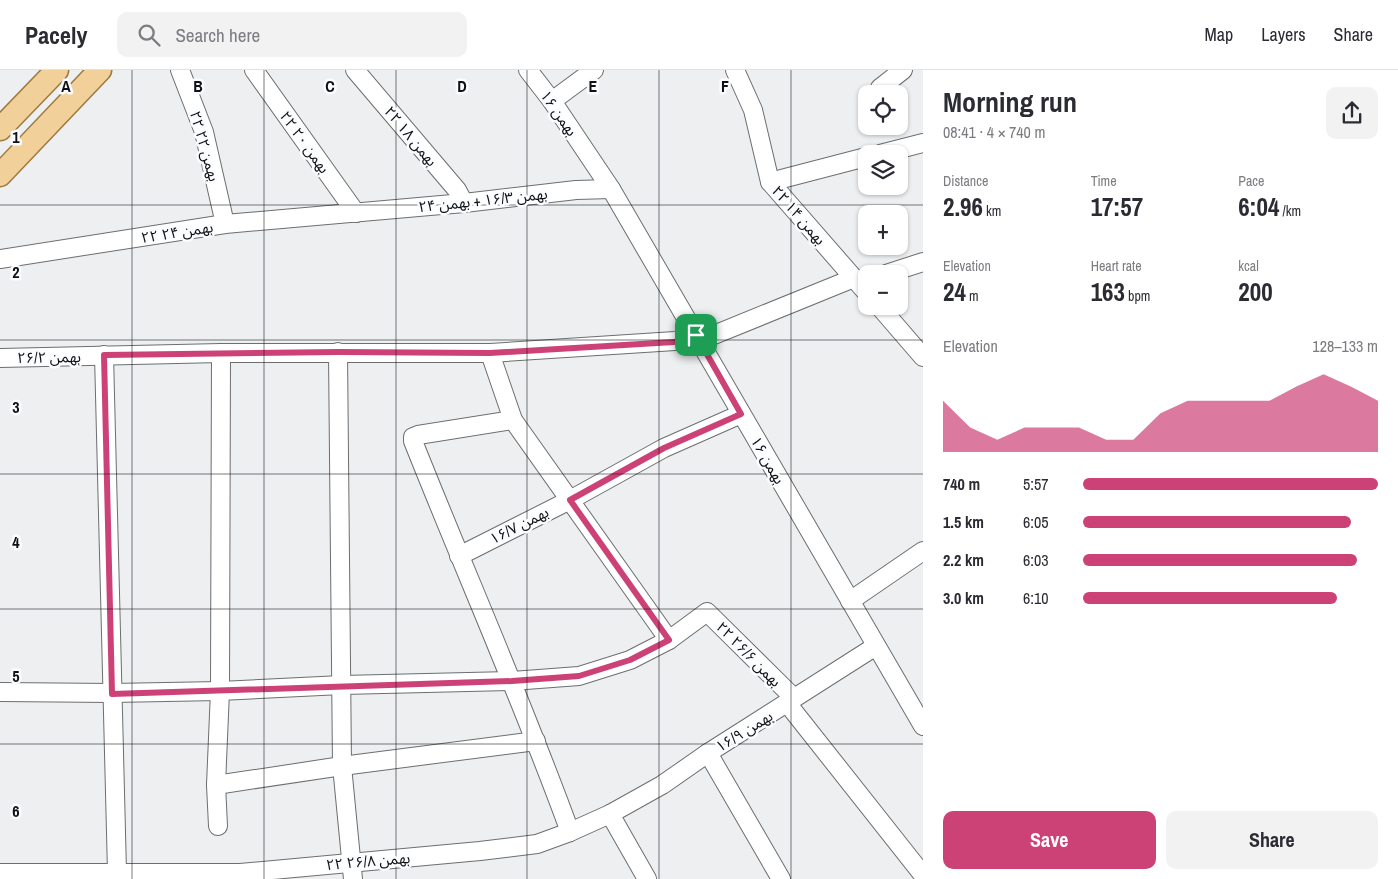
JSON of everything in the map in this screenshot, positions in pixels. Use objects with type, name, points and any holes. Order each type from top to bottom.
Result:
[{"type":"main road","points":[[0,129],[57,70]]},
{"type":"main road","points":[[0,176],[100,70]]},
{"type":"street","name":"۲۲ بهمن ۲۲","points":[[180,70],[204,132],[225,224]]},
{"type":"street","name":"۲۲ بهمن ۲۰","points":[[254,70],[356,213]]},
{"type":"street","name":"۲۲ بهمن ۱۸","points":[[355,70],[457,190],[464,203]]},
{"type":"street","name":"بهمن ۱۶","points":[[528,70],[552,101],[610,189],[923,726]]},
{"type":"street","points":[[552,101],[594,70]]},
{"type":"street","points":[[884,85],[904,70]]},
{"type":"street","name":"۲۲ بهمن ۱۴","points":[[741,73],[753,110],[770,182],[858,280]]},
{"type":"street","points":[[908,146],[923,142]]},
{"type":"street","points":[[770,182],[858,159]]},
{"type":"street","name":"بهمن ۱۶/۳ + بهمن ۲۴","points":[[356,213],[576,190],[610,189]]},
{"type":"street","name":"۲۲ بهمن ۲۴","points":[[0,259],[225,224],[356,213]]},
{"type":"street","points":[[908,267],[923,262]]},
{"type":"street","name":"بهمن ۲۶/۲","points":[[0,358],[220,353],[490,353],[674,342],[698,338],[858,284]]},
{"type":"street","points":[[887,315],[923,357]]},
{"type":"street","points":[[338,352],[342,766],[352,871]]},
{"type":"street","points":[[218,826],[216,785],[220,691],[220,353]]},
{"type":"street","points":[[490,353],[513,420],[669,640]]},
{"type":"street","points":[[104,355],[117,872]]},
{"type":"street","name":"بهمن ۱۶/۷","points":[[458,556],[570,500],[664,448],[741,414]]},
{"type":"street","points":[[513,420],[413,437],[413,441],[458,556],[512,681],[570,832]]},
{"type":"street","points":[[850,601],[923,551]]},
{"type":"street","name":"۲۲ بهمن ۲۶/۶","points":[[0,692],[112,694],[342,685],[512,681],[579,676],[630,660],[669,640],[707,612],[791,701]]},
{"type":"street","name":"بهمن ۱۶/۹","points":[[610,814],[662,784],[876,646]]},
{"type":"street","points":[[791,701],[923,875]]},
{"type":"street","points":[[216,785],[342,766],[536,741]]},
{"type":"street","points":[[708,753],[781,879]]},
{"type":"street","points":[[610,814],[647,879]]},
{"type":"street","name":"۲۲ بهمن ۲۶/۸","points":[[0,873],[352,871],[537,844],[610,814]]},
{"type":"route","points":[[696,335],[741,414],[664,448],[570,500],[669,640],[630,660],[579,676],[512,681],[342,685],[112,694],[104,355],[338,352],[490,353],[674,342],[696,335]]}]
